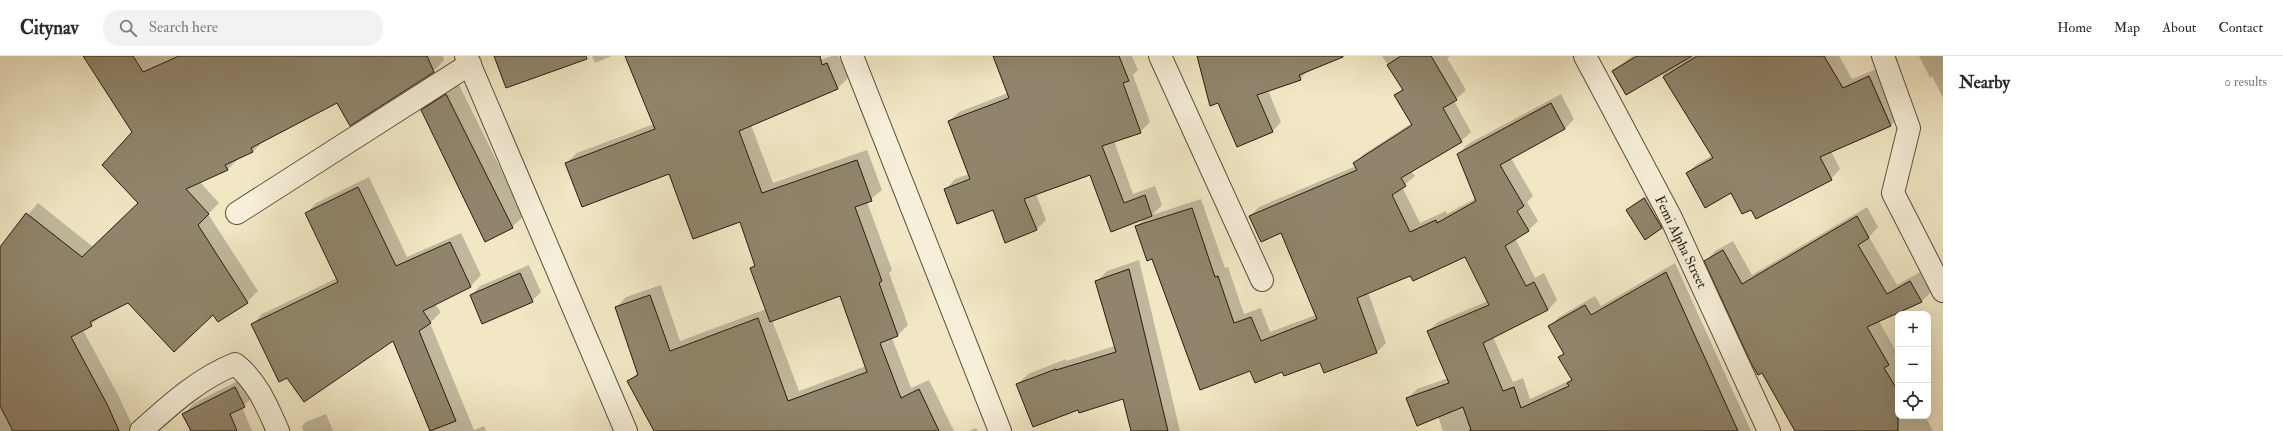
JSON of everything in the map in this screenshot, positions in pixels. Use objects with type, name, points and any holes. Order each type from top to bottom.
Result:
[{"type":"street","points":[[852,56],[1000,431]]},
{"type":"street","points":[[1160,56],[1262,280]]},
{"type":"street","name":"Femi Alpha Street","points":[[1585,56],[1671,218],[1769,431]]},
{"type":"street","points":[[1883,56],[1909,128],[1893,193],[1943,291]]},
{"type":"street","points":[[237,213],[468,60],[626,431]]},
{"type":"street","points":[[141,431],[182,395],[215,372],[235,364],[252,380],[265,402],[278,431]]},
{"type":"building","points":[[83,56],[133,56],[143,72],[179,56],[427,56],[434,72],[350,126],[337,103],[251,148],[253,152],[225,165],[228,170],[186,189],[209,214],[198,225],[248,303],[218,322],[213,315],[174,352],[128,303],[90,322],[92,326],[71,337],[108,406],[119,431],[13,431],[0,406],[0,247],[26,213],[82,257],[138,203],[102,165],[132,132]]},
{"type":"building","points":[[494,56],[586,56],[587,59],[506,88]]},
{"type":"building","points":[[625,56],[820,56],[822,65],[827,63],[838,89],[739,131],[762,193],[857,160],[872,201],[855,207],[882,281],[879,283],[898,336],[880,343],[901,398],[919,389],[939,431],[654,431],[627,381],[638,375],[615,307],[650,295],[670,351],[758,318],[788,401],[867,372],[840,296],[770,322],[750,268],[755,266],[740,222],[693,239],[669,174],[582,207],[565,163],[655,129]]},
{"type":"building","points":[[993,56],[1119,56],[1129,81],[1123,83],[1141,133],[1102,146],[1124,203],[1145,195],[1152,216],[1111,232],[1090,175],[1024,199],[1037,230],[1005,243],[993,210],[957,224],[944,189],[970,179],[948,121],[1009,98]]},
{"type":"building","points":[[1197,56],[1343,57],[1299,75],[1301,80],[1257,95],[1273,132],[1237,147],[1218,103],[1210,106]]},
{"type":"building","points":[[1401,56],[1431,56],[1457,100],[1443,108],[1462,142],[1401,178],[1406,186],[1392,195],[1410,232],[1436,220],[1437,223],[1476,201],[1457,154],[1551,103],[1565,129],[1500,165],[1524,206],[1517,211],[1529,231],[1505,246],[1526,286],[1534,282],[1548,310],[1483,343],[1503,391],[1514,387],[1521,408],[1569,386],[1567,383],[1572,380],[1558,357],[1564,354],[1548,326],[1585,305],[1591,315],[1666,272],[1738,431],[1469,431],[1471,430],[1463,407],[1417,426],[1406,398],[1449,383],[1427,331],[1489,305],[1465,257],[1413,281],[1410,276],[1357,298],[1377,353],[1324,373],[1320,363],[1284,376],[1282,372],[1255,383],[1250,371],[1200,390],[1152,259],[1147,261],[1135,226],[1192,208],[1215,277],[1218,276],[1234,323],[1251,317],[1261,341],[1317,319],[1281,233],[1261,242],[1249,216],[1357,170],[1353,163],[1412,125],[1394,95],[1403,90],[1387,65]]},
{"type":"building","points":[[1637,56],[1692,56],[1626,95],[1612,71]]},
{"type":"building","points":[[1697,56],[1824,56],[1843,88],[1869,76],[1891,126],[1820,157],[1832,180],[1756,219],[1751,210],[1742,214],[1731,193],[1705,208],[1686,173],[1713,158],[1663,77]]},
{"type":"building","points":[[446,94],[513,228],[485,242],[421,110]]},
{"type":"building","points":[[358,187],[396,266],[450,242],[471,287],[423,311],[431,323],[419,331],[456,421],[430,431],[393,341],[304,402],[287,378],[279,382],[251,324],[338,282],[305,213]]},
{"type":"building","points":[[1644,198],[1662,228],[1645,240],[1626,210]]},
{"type":"building","points":[[1857,216],[1869,238],[1858,245],[1887,294],[1910,281],[1922,302],[1902,311],[1895,311],[1895,314],[1867,327],[1889,365],[1884,368],[1895,386],[1895,419],[1898,419],[1898,431],[1795,431],[1762,373],[1758,375],[1751,363],[1704,261],[1723,250],[1742,284]]},
{"type":"building","points":[[1129,269],[1168,431],[1131,431],[1123,399],[1079,413],[1078,410],[1033,427],[1016,384],[1056,369],[1116,352],[1095,281]]},
{"type":"building","points":[[520,273],[533,302],[482,324],[470,295]]},
{"type":"building","points":[[235,387],[245,407],[230,414],[237,431],[191,431],[182,414]]}]
